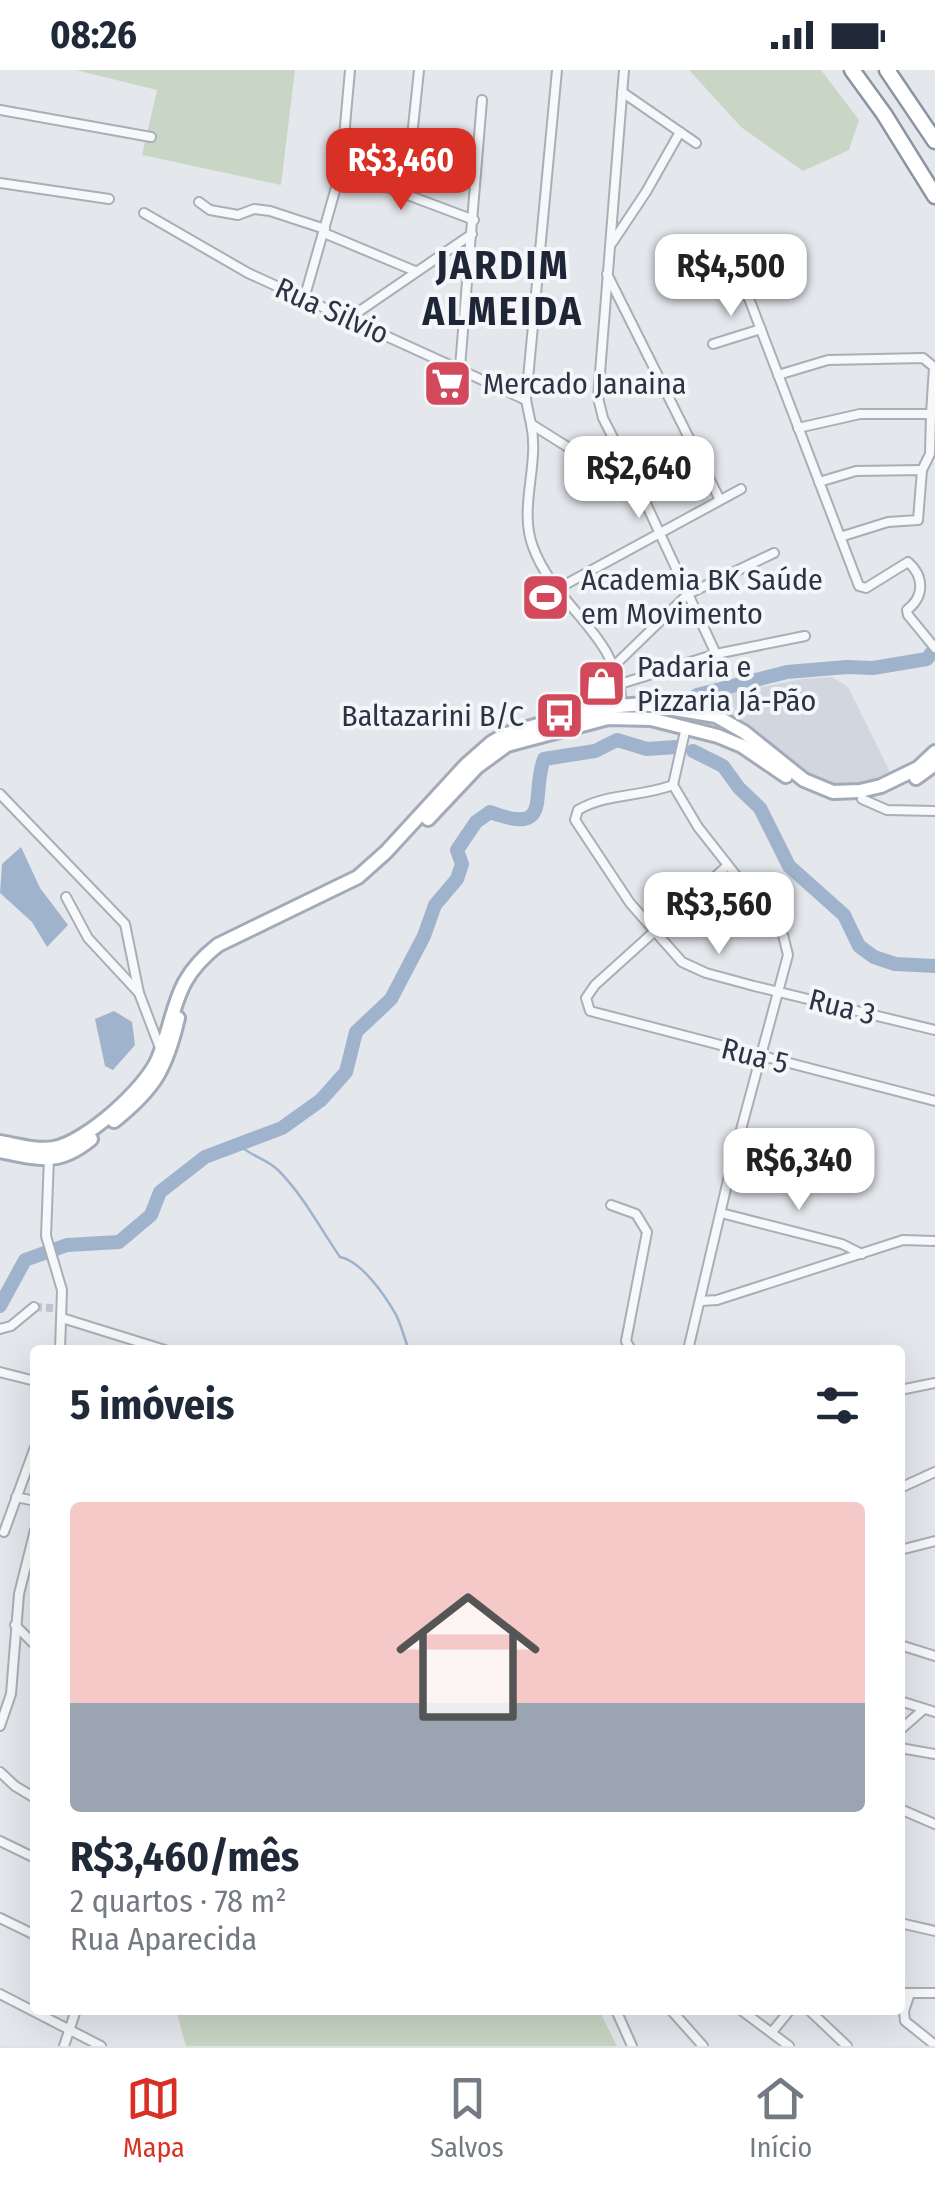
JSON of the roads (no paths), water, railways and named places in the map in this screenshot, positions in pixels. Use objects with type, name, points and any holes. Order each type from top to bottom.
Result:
[{"type":"highway","points":[[852,70],[934,194]]},
{"type":"highway","points":[[887,70],[935,141]]},
{"type":"main road","points":[[0,1142],[49,1155],[75,1141],[121,1104],[145,1080],[186,976],[218,945],[358,877],[466,765],[506,734],[606,706],[626,709],[742,746],[819,796],[862,799],[896,788],[935,764]]},
{"type":"main road","points":[[666,722],[673,708]]},
{"type":"main road","points":[[0,1151],[63,1157],[83,1146],[153,1086],[166,1062],[186,996],[216,956],[372,877],[493,753],[525,738],[626,709],[673,708],[723,720],[804,780],[833,792],[881,786],[918,768],[935,752]]},
{"type":"main road","points":[[718,736],[724,727],[723,720]]},
{"type":"street","points":[[304,300],[340,170],[350,70]]},
{"type":"street","points":[[406,194],[420,70]]},
{"type":"street","points":[[556,70],[526,400],[534,448],[528,532],[540,564],[616,664],[626,709]]},
{"type":"street","points":[[624,70],[599,408],[716,654]]},
{"type":"street","points":[[622,92],[696,143]]},
{"type":"street","points":[[460,367],[482,100]]},
{"type":"street","points":[[0,110],[151,137]]},
{"type":"street","points":[[611,245],[680,132]]},
{"type":"street","points":[[340,170],[474,220]]},
{"type":"street","points":[[0,182],[110,200]]},
{"type":"street","points":[[199,202],[210,210],[238,215],[270,211],[415,271]]},
{"type":"street","name":"Rua Silvio","points":[[144,213],[248,273],[526,400]]},
{"type":"street","points":[[348,319],[472,234]]},
{"type":"street","points":[[607,274],[720,500]]},
{"type":"street","points":[[740,275],[859,586],[866,588],[908,562],[915,568],[922,594],[907,610],[908,615],[935,648]]},
{"type":"street","points":[[713,344],[761,329]]},
{"type":"street","points":[[778,374],[828,360],[922,358],[934,367],[930,454],[922,470],[918,520],[888,522],[840,536]]},
{"type":"street","points":[[798,428],[860,414],[931,414]]},
{"type":"street","points":[[531,424],[641,493]]},
{"type":"street","points":[[819,482],[856,471],[922,470]]},
{"type":"street","points":[[557,588],[741,489]]},
{"type":"street","points":[[616,664],[688,594],[774,552]]},
{"type":"street","points":[[620,686],[716,654],[806,636]]},
{"type":"street","points":[[686,728],[672,785],[684,809],[784,935],[788,955],[689,1345]]},
{"type":"street","name":"Rua 3","points":[[672,785],[597,801],[581,808],[575,816],[576,824],[654,933],[682,962],[691,968],[778,992],[935,1030]]},
{"type":"street","points":[[0,794],[125,924],[139,993],[160,1050]]},
{"type":"street","points":[[862,799],[886,810],[935,811]]},
{"type":"street","points":[[654,933],[727,866]]},
{"type":"street","points":[[66,897],[88,938],[139,993]]},
{"type":"street","name":"Rua 5","points":[[654,933],[595,986],[586,998],[588,1008],[598,1015],[935,1100]]},
{"type":"street","points":[[49,1155],[46,1236],[62,1290],[60,1345]]},
{"type":"street","points":[[611,1205],[636,1214],[647,1232],[628,1345]]},
{"type":"street","points":[[721,1212],[842,1244],[862,1254]]},
{"type":"street","points":[[701,1301],[717,1300],[912,1238],[935,1242]]},
{"type":"street","points":[[0,1328],[11,1326],[34,1307]]},
{"type":"street","points":[[52,1308],[152,1345]]},
{"type":"street","points":[[0,1372],[30,1381]]},
{"type":"street","points":[[905,1389],[935,1383]]},
{"type":"street","points":[[4,1532],[30,1459]]},
{"type":"street","points":[[905,1486],[935,1472]]},
{"type":"street","points":[[16,1497],[30,1500]]},
{"type":"street","points":[[905,1549],[935,1542]]},
{"type":"street","points":[[0,1726],[12,1694],[19,1594],[30,1550]]},
{"type":"street","points":[[15,1626],[30,1640]]},
{"type":"street","points":[[905,1647],[935,1656]]},
{"type":"street","points":[[905,1703],[932,1710]]},
{"type":"street","points":[[905,1727],[932,1710]]},
{"type":"street","points":[[905,1749],[935,1754]]},
{"type":"street","points":[[0,1772],[30,1795]]},
{"type":"street","points":[[905,1811],[935,1824]]},
{"type":"street","points":[[0,1841],[30,1856]]},
{"type":"street","points":[[0,1918],[30,1933]]},
{"type":"street","points":[[905,1924],[935,1931]]},
{"type":"street","points":[[905,1993],[935,1993]]},
{"type":"street","points":[[0,1994],[30,2009]]},
{"type":"street","points":[[42,2015],[101,2046]]},
{"type":"street","points":[[64,2046],[74,2015]]},
{"type":"street","points":[[618,2015],[632,2046]]},
{"type":"street","points":[[676,2015],[704,2046]]},
{"type":"street","points":[[748,2015],[790,2046]]},
{"type":"street","points":[[772,2032],[786,2015]]},
{"type":"street","points":[[814,2015],[848,2046]]},
{"type":"street","points":[[904,2015],[905,2020],[935,2044]]},
{"type":"water","points":[[21,847],[40,888],[68,925],[47,947],[32,922],[0,893],[2,864]]},
{"type":"water","points":[[114,1011],[132,1022],[135,1045],[113,1070],[105,1066],[95,1019]]},
{"type":"waterway","points":[[689,701],[697,695],[787,672],[873,668],[927,659],[935,648]]},
{"type":"waterway","points":[[0,1306],[25,1260],[67,1245],[119,1242],[151,1215],[160,1192],[205,1157],[282,1128],[321,1100],[346,1072],[356,1032],[391,999],[424,936],[435,905],[457,879],[462,864],[457,850],[476,822],[490,812],[510,818],[532,816],[544,759],[595,751],[617,740],[647,749],[676,747]]},
{"type":"waterway","points":[[693,751],[723,766],[760,808],[789,866],[844,915],[859,946],[874,957],[895,964],[935,966]]},
{"type":"waterway","points":[[237,1143],[278,1170],[340,1257],[371,1279],[395,1313],[407,1345]]},
{"type":"tunnel","points":[[34,1307],[53,1308]]},
{"type":"place","name":"Mercado Janaina","points":[[448,384]]},
{"type":"place","name":"Academia BK Saúde em Movimento","points":[[546,597]]},
{"type":"place","name":"Padaria e Pizzaria Já-Pão","points":[[602,684]]},
{"type":"place","name":"Baltazarini B/C","points":[[559,716]]},
{"type":"district","name":"JARDIM ALMEIDA","points":[[503,289]]}]
